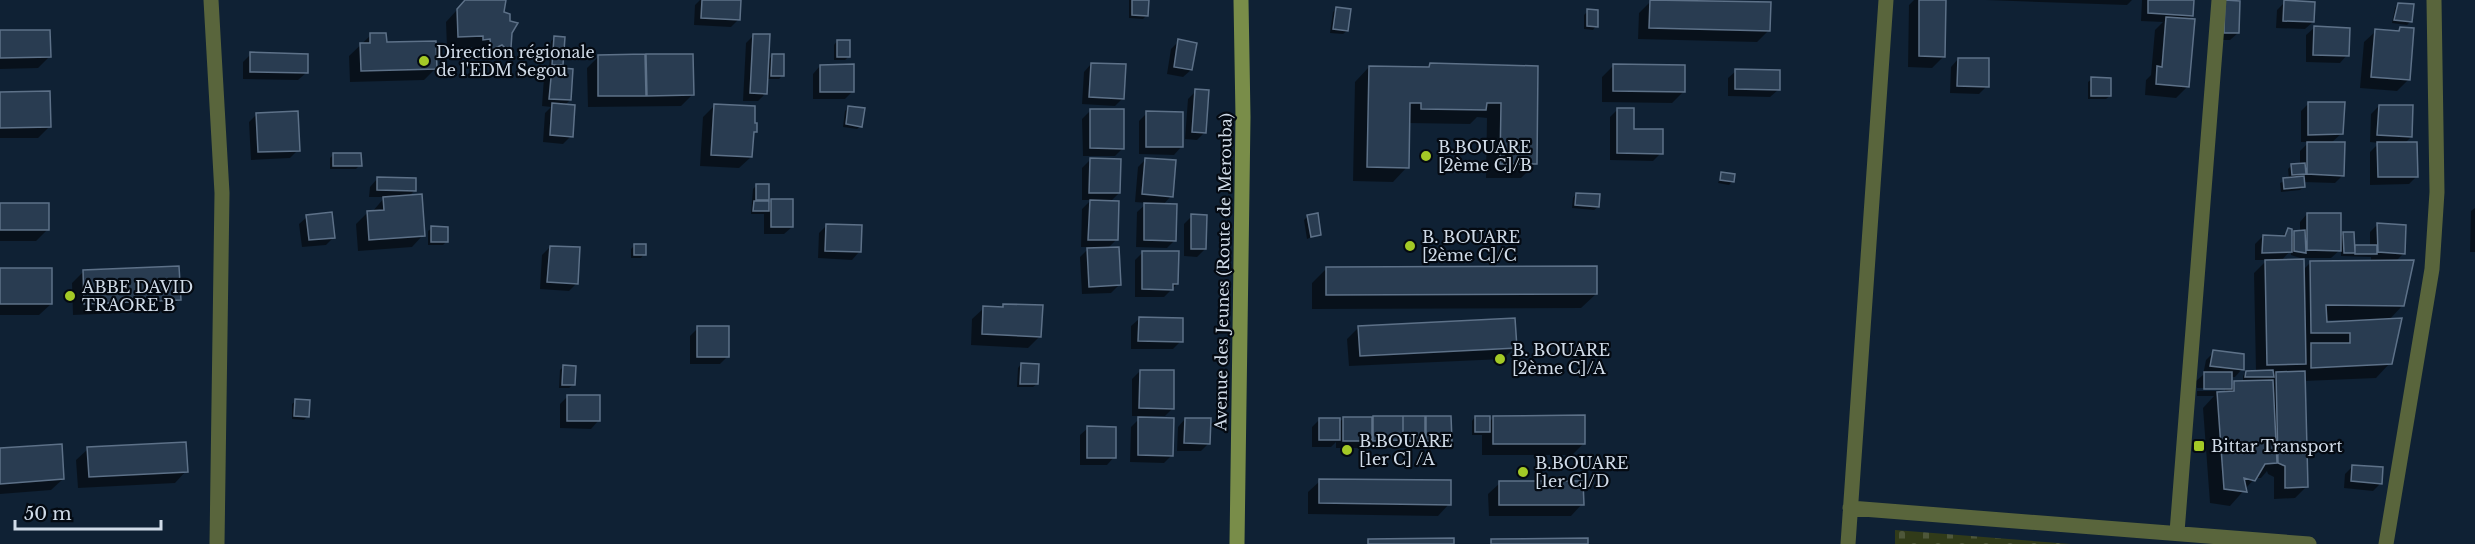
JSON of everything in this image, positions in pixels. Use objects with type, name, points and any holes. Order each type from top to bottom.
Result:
[{"type":"main road","name":"Avenue des Jeunes (Route de Merouba)","points":[[1237,544],[1243,117],[1241,0]]},
{"type":"street","points":[[211,0],[222,193],[217,544]]},
{"type":"street","points":[[1848,544],[1886,0]]},
{"type":"street","points":[[2177,532],[2219,0]]},
{"type":"street","points":[[2386,544],[2432,269],[2438,192],[2434,0]]},
{"type":"street","points":[[1850,508],[2309,544]]},
{"type":"green space","points":[[1895,530],[2071,544],[1895,544]]},
{"type":"building","points":[[465,0],[506,0],[504,12],[510,14],[510,21],[518,23],[512,33],[511,48],[506,49],[502,45],[491,50],[490,39],[483,40],[483,36],[458,37],[457,9]]},
{"type":"building","points":[[702,0],[741,0],[740,20],[701,18]]},
{"type":"building","points":[[1132,0],[1149,0],[1148,16],[1132,15]]},
{"type":"building","points":[[1650,0],[1771,2],[1770,31],[1649,28]]},
{"type":"building","points":[[1919,0],[1946,0],[1945,57],[1919,56]]},
{"type":"building","points":[[2148,0],[2194,0],[2193,16],[2148,13]]},
{"type":"building","points":[[2225,0],[2240,1],[2239,33],[2224,33]]},
{"type":"building","points":[[2284,0],[2315,2],[2314,22],[2283,21]]},
{"type":"building","points":[[2398,3],[2414,4],[2412,22],[2394,20]]},
{"type":"building","points":[[1336,7],[1351,9],[1348,31],[1333,29]]},
{"type":"building","points":[[1587,9],[1598,10],[1598,27],[1587,26]]},
{"type":"building","points":[[2166,17],[2195,19],[2189,87],[2156,84],[2157,66],[2162,67]]},
{"type":"building","points":[[2314,26],[2350,28],[2349,56],[2313,55]]},
{"type":"building","points":[[2400,27],[2414,28],[2410,80],[2371,77],[2375,29],[2399,31]]},
{"type":"building","points":[[0,30],[50,30],[51,57],[0,58]]},
{"type":"building","points":[[370,33],[386,33],[387,42],[436,41],[437,69],[361,71],[360,43],[370,43]]},
{"type":"building","points":[[753,34],[770,34],[767,94],[750,93]]},
{"type":"building","points":[[554,36],[565,37],[563,65],[552,65]]},
{"type":"building","points":[[1178,39],[1197,43],[1192,70],[1174,67]]},
{"type":"building","points":[[837,40],[850,40],[850,57],[837,57]]},
{"type":"building","points":[[250,52],[308,54],[308,73],[250,72]]},
{"type":"building","points":[[645,54],[646,96],[598,96],[598,55]]},
{"type":"building","points":[[646,54],[693,54],[694,95],[647,96]]},
{"type":"building","points":[[772,54],[784,54],[784,76],[771,76]]},
{"type":"building","points":[[1958,58],[1989,58],[1989,87],[1957,86]]},
{"type":"building","points":[[1091,63],[1126,64],[1124,99],[1089,97]]},
{"type":"building","points":[[1430,63],[1538,66],[1537,164],[1500,164],[1501,103],[1487,103],[1486,110],[1421,109],[1421,103],[1410,103],[1409,168],[1367,167],[1369,66],[1429,67]]},
{"type":"building","points":[[854,64],[854,92],[820,92],[820,65]]},
{"type":"building","points":[[1613,64],[1685,65],[1685,92],[1613,91]]},
{"type":"building","points":[[552,67],[573,69],[571,100],[549,99]]},
{"type":"building","points":[[1735,69],[1780,70],[1780,90],[1735,89]]},
{"type":"building","points":[[2091,77],[2111,78],[2111,96],[2091,96]]},
{"type":"building","points":[[1195,89],[1209,90],[1206,133],[1192,132]]},
{"type":"building","points":[[50,91],[51,127],[0,128],[0,92]]},
{"type":"building","points":[[2308,102],[2345,102],[2343,134],[2308,135]]},
{"type":"building","points":[[552,103],[575,105],[573,137],[550,135]]},
{"type":"building","points":[[714,104],[755,106],[757,132],[754,132],[752,157],[711,155]]},
{"type":"building","points":[[2379,105],[2413,105],[2412,137],[2377,135]]},
{"type":"building","points":[[848,106],[865,108],[862,127],[846,124]]},
{"type":"building","points":[[1617,108],[1634,108],[1634,129],[1663,129],[1663,154],[1617,153]]},
{"type":"building","points":[[1090,109],[1124,109],[1124,149],[1090,148]]},
{"type":"building","points":[[298,111],[300,151],[258,152],[256,113]]},
{"type":"building","points":[[1146,111],[1183,112],[1183,147],[1146,147]]},
{"type":"building","points":[[2307,142],[2345,142],[2344,176],[2307,174]]},
{"type":"building","points":[[2377,142],[2417,142],[2418,177],[2378,177]]},
{"type":"building","points":[[333,153],[361,153],[362,166],[333,166]]},
{"type":"building","points":[[1090,158],[1121,159],[1120,193],[1089,193]]},
{"type":"building","points":[[1145,158],[1176,160],[1173,197],[1142,194]]},
{"type":"building","points":[[2305,163],[2306,174],[2292,175],[2291,164]]},
{"type":"building","points":[[1721,172],[1735,174],[1734,182],[1720,180]]},
{"type":"building","points":[[2304,176],[2305,187],[2284,189],[2283,178]]},
{"type":"building","points":[[377,177],[416,178],[416,191],[377,190]]},
{"type":"building","points":[[756,184],[769,184],[769,200],[756,200]]},
{"type":"building","points":[[1576,193],[1600,194],[1599,207],[1575,205]]},
{"type":"building","points":[[422,194],[425,236],[369,240],[367,211],[384,210],[383,197]]},
{"type":"building","points":[[771,199],[793,199],[793,227],[771,227]]},
{"type":"building","points":[[1090,200],[1119,201],[1118,240],[1088,240]]},
{"type":"building","points":[[754,201],[769,201],[769,211],[753,211]]},
{"type":"building","points":[[0,203],[49,203],[49,230],[0,230]]},
{"type":"building","points":[[1144,203],[1177,204],[1176,241],[1144,240]]},
{"type":"building","points":[[332,212],[335,238],[309,240],[306,215]]},
{"type":"building","points":[[1318,213],[1321,235],[1311,237],[1307,215]]},
{"type":"building","points":[[2307,213],[2341,213],[2341,251],[2307,250]]},
{"type":"building","points":[[1191,214],[1207,215],[1206,249],[1191,249]]},
{"type":"building","points":[[2377,223],[2406,225],[2405,254],[2378,252]]},
{"type":"building","points":[[826,224],[862,225],[861,252],[825,251]]},
{"type":"building","points":[[431,226],[448,227],[448,242],[431,242]]},
{"type":"building","points":[[2288,228],[2292,229],[2292,252],[2262,253],[2263,235],[2285,236]]},
{"type":"building","points":[[2305,230],[2306,253],[2294,251],[2294,231]]},
{"type":"building","points":[[2343,232],[2354,232],[2355,253],[2344,253]]},
{"type":"building","points":[[634,244],[646,244],[646,255],[634,255]]},
{"type":"building","points":[[2355,245],[2377,245],[2377,254],[2355,254]]},
{"type":"building","points":[[550,246],[580,247],[578,284],[547,282]]},
{"type":"building","points":[[1119,247],[1121,285],[1089,287],[1087,248]]},
{"type":"building","points":[[1142,251],[1179,251],[1178,284],[1173,284],[1173,290],[1142,289]]},
{"type":"building","points":[[2304,259],[2306,364],[2267,365],[2265,260]]},
{"type":"building","points":[[2414,260],[2404,306],[2326,305],[2327,322],[2402,318],[2392,364],[2311,368],[2311,343],[2350,343],[2350,333],[2311,333],[2310,261]]},
{"type":"building","points":[[179,266],[181,300],[84,304],[83,270]]},
{"type":"building","points":[[1597,266],[1597,294],[1326,295],[1326,267]]},
{"type":"building","points":[[0,268],[52,268],[52,304],[0,304]]},
{"type":"building","points":[[1003,304],[1043,305],[1041,337],[982,334],[983,306],[1003,307]]},
{"type":"building","points":[[1139,317],[1183,318],[1183,342],[1138,341]]},
{"type":"building","points":[[1515,318],[1517,348],[1360,356],[1358,326]]},
{"type":"building","points":[[697,326],[729,326],[729,357],[697,357]]},
{"type":"building","points":[[2213,350],[2244,354],[2244,370],[2210,366]]},
{"type":"building","points":[[1021,363],[1039,364],[1038,384],[1020,384]]},
{"type":"building","points":[[563,365],[576,366],[575,385],[562,385]]},
{"type":"building","points":[[1140,370],[1174,370],[1174,409],[1139,408]]},
{"type":"building","points":[[2273,370],[2274,377],[2245,377],[2246,371]]},
{"type":"building","points":[[2305,371],[2308,487],[2285,488],[2285,466],[2278,463],[2276,372]]},
{"type":"building","points":[[2204,372],[2232,372],[2232,389],[2204,389]]},
{"type":"building","points":[[2273,380],[2277,463],[2265,464],[2255,481],[2244,478],[2247,492],[2224,489],[2217,392],[2234,391],[2234,381]]},
{"type":"building","points":[[567,395],[600,395],[600,421],[567,421]]},
{"type":"building","points":[[295,399],[310,400],[309,417],[294,416]]},
{"type":"building","points":[[1585,415],[1585,444],[1493,444],[1493,416]]},
{"type":"building","points":[[1373,416],[1403,416],[1403,440],[1373,441]]},
{"type":"building","points":[[1403,416],[1425,416],[1425,441],[1403,441]]},
{"type":"building","points":[[1426,416],[1451,416],[1452,441],[1426,441]]},
{"type":"building","points":[[1475,416],[1490,416],[1490,432],[1475,432]]},
{"type":"building","points":[[1138,417],[1174,418],[1173,456],[1138,455]]},
{"type":"building","points":[[1343,417],[1372,417],[1372,441],[1343,441]]},
{"type":"building","points":[[1185,418],[1211,418],[1210,444],[1184,443]]},
{"type":"building","points":[[1319,418],[1340,418],[1340,440],[1319,440]]},
{"type":"building","points":[[1087,426],[1116,427],[1116,458],[1087,458]]},
{"type":"building","points":[[186,442],[188,472],[89,477],[87,447]]},
{"type":"building","points":[[62,444],[64,479],[0,484],[0,448]]},
{"type":"building","points":[[2352,465],[2383,467],[2382,484],[2351,481]]},
{"type":"building","points":[[1319,479],[1451,480],[1451,505],[1319,503]]},
{"type":"building","points":[[1499,481],[1583,481],[1584,505],[1499,505]]},
{"type":"building","points":[[1454,538],[1454,544],[1368,544],[1368,539]]},
{"type":"building","points":[[1588,538],[1588,544],[1491,544],[1491,539]]},
{"type":"place","name":"Direction régionale de l'EDM Segou","points":[[424,61]]},
{"type":"place","name":"B.BOUARE [2ème C]/B","points":[[1426,156]]},
{"type":"place","name":"B. BOUARE [2ème C]/C","points":[[1410,246]]},
{"type":"place","name":"ABBE DAVID TRAORE B","points":[[70,296]]},
{"type":"place","name":"B. BOUARE [2ème C]/A","points":[[1500,359]]},
{"type":"place","name":"Bittar Transport","points":[[2199,446]]},
{"type":"place","name":"B.BOUARE [1er C] /A","points":[[1347,450]]},
{"type":"place","name":"B.BOUARE [1er C]/D","points":[[1523,472]]}]
